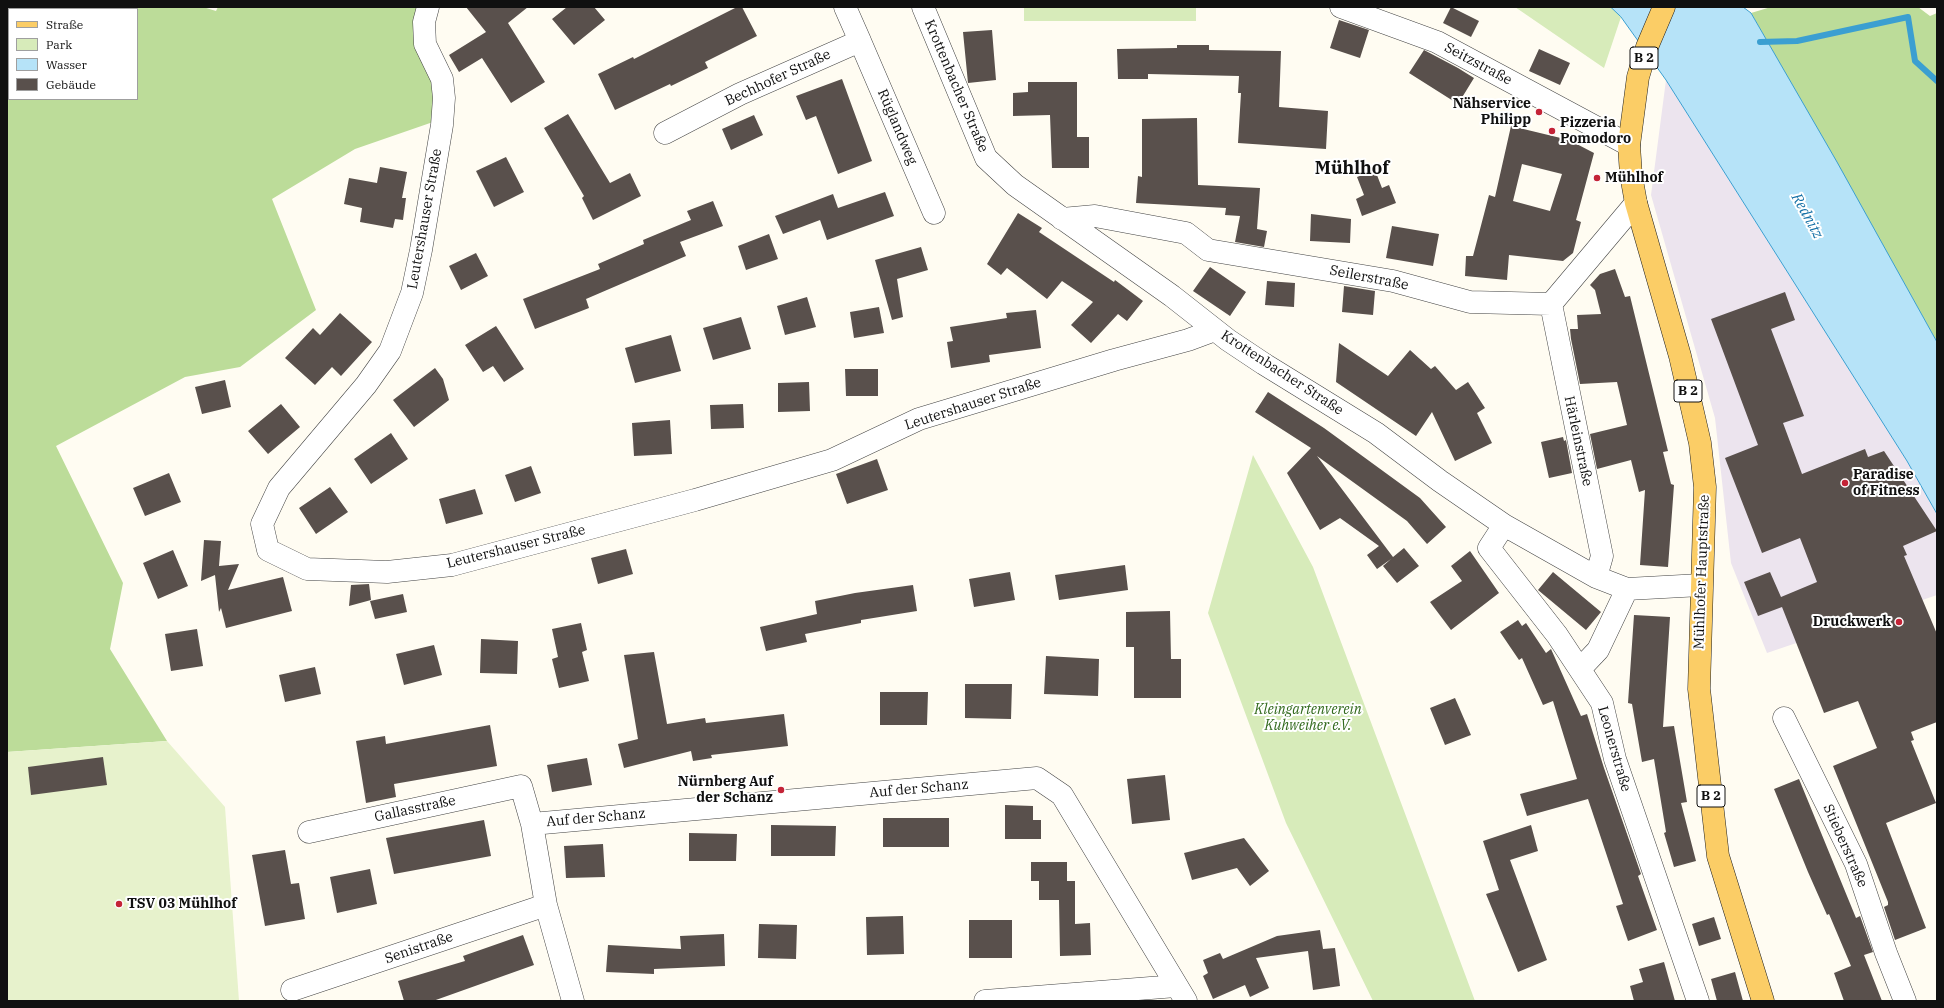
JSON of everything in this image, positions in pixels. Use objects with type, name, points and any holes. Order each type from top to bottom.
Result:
[{"type":"main road","name":"B 2","points":[[1629,145],[1632,112],[1638,77],[1646,47],[1664,7]]},
{"type":"main road","name":"Mühlhofer Hauptstraße","points":[[1629,145],[1636,203],[1680,356],[1700,443],[1705,487],[1699,689],[1718,856],[1762,1001]]},
{"type":"street","name":"Leutershauser Straße","points":[[428,7],[424,22],[425,44],[442,79],[444,98],[442,125],[421,250],[412,293],[390,351],[366,385],[279,488],[262,524],[268,550],[307,570],[387,572],[452,565],[695,500],[832,460],[919,419],[1114,360],[1188,340],[1215,330]]},
{"type":"street","points":[[844,7],[860,41]]},
{"type":"street","name":"Krottenbacher Straße","points":[[923,7],[986,158],[1014,185],[1172,296],[1215,330],[1264,364],[1376,433],[1440,481],[1504,525],[1596,577],[1627,589],[1701,584]]},
{"type":"street","name":"Seitzstraße","points":[[1341,7],[1437,42],[1629,145]]},
{"type":"street","name":"Bechhofer Straße","points":[[664,133],[740,94],[860,41]]},
{"type":"street","name":"Rüglandweg","points":[[860,41],[934,213]]},
{"type":"street","points":[[1551,304],[1636,203]]},
{"type":"street","name":"Seilerstraße","points":[[1062,219],[1095,216],[1186,233],[1208,250],[1393,281],[1470,302],[1551,304]]},
{"type":"street","name":"Härleinstraße","points":[[1551,304],[1602,556],[1596,577]]},
{"type":"street","name":"Leonerstraße","points":[[1504,525],[1490,548],[1558,635],[1602,703],[1615,759],[1674,936],[1698,1001]]},
{"type":"street","points":[[1580,669],[1598,650],[1627,589]]},
{"type":"street","name":"Stieberstraße","points":[[1784,718],[1856,864],[1886,953],[1905,1001]]},
{"type":"street","name":"Auf der Schanz","points":[[532,824],[1037,778],[1062,795],[1181,993]]},
{"type":"street","name":"Auf der Schanz","points":[[521,786],[532,824],[546,905],[573,1001]]},
{"type":"street","name":"Gallasstraße","points":[[309,832],[521,786]]},
{"type":"street","name":"Senistraße","points":[[292,990],[546,905]]},
{"type":"street","points":[[985,1001],[1181,993]]},
{"type":"shaded area","points":[[1666,80],[1907,461],[1937,514],[1937,595],[1767,653],[1731,563],[1715,418],[1651,195]]},
{"type":"green space","points":[[7,7],[203,7],[216,11],[218,7],[417,7],[439,92],[433,122],[355,149],[272,199],[316,310],[240,367],[185,377],[56,446],[123,583],[110,649],[167,741],[7,752]]},
{"type":"green space","points":[[1024,7],[1196,7],[1196,21],[1024,21]]},
{"type":"green space","points":[[1515,7],[1611,7],[1621,17],[1604,68]]},
{"type":"green space","points":[[1771,7],[1918,7],[1930,16],[1937,13],[1937,342],[1751,13]]},
{"type":"green space","name":"Kleingartenverein Kuhweiher e.V.","points":[[1253,455],[1313,567],[1475,1001],[1373,1001],[1286,823],[1208,613]]},
{"type":"green space","name":"TSV 03 Mühlhof","points":[[167,741],[225,807],[239,1001],[7,1001],[7,752]]},
{"type":"water","name":"Rednitz","points":[[1611,7],[1743,7],[1751,13],[1837,162],[1937,342],[1937,514],[1907,461],[1666,80],[1621,17]]},
{"type":"building","points":[[466,7],[528,7],[508,23],[545,82],[511,103],[482,58],[459,72],[449,55],[486,32]]},
{"type":"building","points":[[567,7],[594,7],[605,20],[574,45],[552,19]]},
{"type":"building","points":[[737,7],[742,7],[757,36],[705,62],[708,68],[615,110],[598,74],[633,57],[634,59]]},
{"type":"building","points":[[1451,7],[1479,21],[1471,37],[1443,23]]},
{"type":"building","points":[[1339,20],[1369,30],[1360,58],[1330,48]]},
{"type":"building","points":[[992,30],[996,80],[968,83],[963,32]]},
{"type":"building","points":[[1177,45],[1209,45],[1209,50],[1281,51],[1279,107],[1328,111],[1326,149],[1238,143],[1241,93],[1238,93],[1239,76],[1148,74],[1148,79],[1118,79],[1117,49],[1177,48]]},
{"type":"building","points":[[1539,49],[1570,63],[1560,85],[1529,71]]},
{"type":"building","points":[[1424,50],[1474,78],[1458,104],[1409,73]]},
{"type":"building","points":[[842,79],[872,161],[838,174],[816,116],[806,120],[796,96]]},
{"type":"building","points":[[1028,82],[1077,82],[1077,137],[1089,137],[1089,168],[1052,168],[1050,115],[1013,116],[1013,93],[1028,92]]},
{"type":"building","points":[[568,114],[610,183],[630,173],[641,196],[593,220],[582,198],[584,196],[544,128]]},
{"type":"building","points":[[754,115],[763,135],[731,150],[722,129]]},
{"type":"building","points":[[1197,118],[1198,185],[1260,188],[1257,229],[1267,231],[1264,247],[1235,242],[1240,216],[1225,215],[1226,208],[1136,203],[1138,176],[1142,177],[1142,119]]},
{"type":"building","points":[[1511,126],[1569,140],[1594,153],[1576,220],[1581,222],[1573,253],[1563,261],[1509,255],[1507,280],[1465,276],[1466,256],[1473,256],[1489,195],[1495,197]],"holes":[[[1522,164],[1562,174],[1550,211],[1513,201]]]},
{"type":"building","points":[[506,157],[524,192],[494,207],[476,171]]},
{"type":"building","points":[[380,167],[407,172],[402,198],[406,198],[403,220],[395,219],[393,228],[360,222],[362,208],[344,204],[349,178],[377,183]]},
{"type":"building","points":[[1375,170],[1382,188],[1389,185],[1396,203],[1362,216],[1356,199],[1364,195],[1357,177]]},
{"type":"building","points":[[885,192],[894,216],[827,240],[820,220],[783,234],[775,216],[833,194],[838,208]]},
{"type":"building","points":[[713,201],[723,226],[680,242],[686,256],[586,299],[589,308],[535,329],[523,299],[600,269],[598,264],[644,244],[643,240],[691,220],[687,211]]},
{"type":"building","points":[[1018,213],[1042,228],[1039,232],[1114,282],[1115,280],[1143,301],[1127,321],[1118,314],[1091,343],[1071,325],[1093,302],[1062,281],[1047,299],[1007,268],[1001,275],[987,264]]},
{"type":"building","points":[[1311,214],[1351,219],[1350,243],[1310,241]]},
{"type":"building","points":[[1392,226],[1439,234],[1433,266],[1386,258]]},
{"type":"building","points":[[769,234],[778,259],[746,270],[738,246]]},
{"type":"building","points":[[921,247],[928,270],[897,279],[903,317],[892,320],[875,260]]},
{"type":"building","points":[[476,253],[488,276],[461,290],[449,266]]},
{"type":"building","points":[[1210,267],[1246,292],[1230,316],[1193,291]]},
{"type":"building","points":[[1615,269],[1625,297],[1630,296],[1668,451],[1663,452],[1671,484],[1674,485],[1668,567],[1640,565],[1645,490],[1639,492],[1631,460],[1597,469],[1590,434],[1627,425],[1617,382],[1580,384],[1571,339],[1570,329],[1578,329],[1577,315],[1601,314],[1595,290],[1590,285],[1600,274]]},
{"type":"building","points":[[1267,281],[1295,283],[1294,307],[1265,305]]},
{"type":"building","points":[[1344,286],[1375,291],[1373,315],[1342,312]]},
{"type":"building","points":[[1785,292],[1795,320],[1771,329],[1804,416],[1783,423],[1802,474],[1865,449],[1868,457],[1884,451],[1937,531],[1903,546],[1907,555],[1904,556],[1937,634],[1937,722],[1911,732],[1914,740],[1911,741],[1936,803],[1886,823],[1926,928],[1895,940],[1884,907],[1888,905],[1888,902],[1833,766],[1877,748],[1858,701],[1824,713],[1782,607],[1758,616],[1744,582],[1770,572],[1781,597],[1817,582],[1800,538],[1762,553],[1725,458],[1758,445],[1711,319]]},
{"type":"building","points":[[807,297],[816,327],[785,335],[777,306]]},
{"type":"building","points":[[879,307],[884,333],[854,338],[850,312]]},
{"type":"building","points":[[1036,310],[1041,348],[989,355],[990,362],[951,368],[947,342],[953,341],[950,327],[1007,318],[1006,313]]},
{"type":"building","points":[[340,313],[372,342],[341,376],[332,367],[315,385],[285,358],[313,328],[320,335]]},
{"type":"building","points":[[741,317],[751,349],[713,360],[703,328]]},
{"type":"building","points":[[496,326],[524,369],[504,382],[493,366],[483,372],[465,345]]},
{"type":"building","points":[[671,335],[681,371],[635,383],[625,348]]},
{"type":"building","points":[[1339,343],[1388,376],[1410,350],[1431,369],[1435,366],[1456,390],[1468,382],[1485,408],[1477,413],[1492,443],[1455,461],[1432,412],[1416,436],[1336,382]]},
{"type":"building","points":[[435,368],[443,379],[449,400],[414,427],[393,400]]},
{"type":"building","points":[[845,369],[878,369],[878,396],[846,396]]},
{"type":"building","points":[[225,380],[231,407],[202,414],[195,387]]},
{"type":"building","points":[[809,382],[810,411],[778,412],[778,383]]},
{"type":"building","points":[[1268,392],[1324,428],[1420,498],[1446,527],[1427,544],[1407,521],[1317,456],[1393,557],[1404,548],[1419,566],[1397,583],[1383,566],[1391,559],[1377,569],[1367,555],[1379,546],[1340,518],[1320,530],[1287,473],[1311,448],[1255,412]]},
{"type":"building","points":[[281,404],[300,427],[268,454],[248,431]]},
{"type":"building","points":[[743,404],[744,428],[711,429],[710,405]]},
{"type":"building","points":[[670,420],[672,454],[634,456],[632,423]]},
{"type":"building","points":[[391,433],[408,459],[371,484],[354,459]]},
{"type":"building","points":[[1563,437],[1564,441],[1566,440],[1572,473],[1549,478],[1541,442]]},
{"type":"building","points":[[877,459],[888,490],[847,504],[836,474]]},
{"type":"building","points":[[531,466],[541,493],[515,502],[505,475]]},
{"type":"building","points":[[169,473],[181,502],[145,516],[133,488]]},
{"type":"building","points":[[330,487],[348,512],[316,534],[299,508]]},
{"type":"building","points":[[475,489],[483,514],[446,524],[439,499]]},
{"type":"building","points":[[204,540],[221,541],[219,566],[239,564],[228,590],[283,577],[292,611],[226,628],[221,608],[219,612],[215,575],[201,581]]},
{"type":"building","points":[[626,549],[633,574],[598,584],[591,558]]},
{"type":"building","points":[[173,550],[188,586],[158,599],[143,563]]},
{"type":"building","points":[[1470,551],[1499,593],[1451,630],[1430,602],[1462,581],[1451,566]]},
{"type":"building","points":[[1125,565],[1128,590],[1059,600],[1055,575]]},
{"type":"building","points":[[1010,572],[1015,600],[974,607],[969,579]]},
{"type":"building","points":[[1553,572],[1601,612],[1586,630],[1538,590]]},
{"type":"building","points":[[369,584],[371,600],[349,606],[351,585]]},
{"type":"building","points":[[913,585],[917,611],[861,620],[861,623],[805,634],[807,642],[766,651],[760,627],[817,614],[815,601],[855,593]]},
{"type":"building","points":[[403,594],[407,612],[375,619],[370,601]]},
{"type":"building","points":[[1170,611],[1171,659],[1181,659],[1181,698],[1134,698],[1134,647],[1126,647],[1126,612]]},
{"type":"building","points":[[1634,615],[1670,617],[1663,727],[1674,726],[1687,802],[1681,803],[1696,861],[1674,867],[1664,833],[1666,832],[1654,759],[1642,762],[1632,704],[1628,703]]},
{"type":"building","points":[[1518,620],[1522,626],[1526,623],[1546,653],[1551,649],[1581,716],[1587,714],[1641,874],[1638,876],[1657,930],[1628,941],[1616,906],[1623,904],[1588,799],[1527,816],[1520,794],[1577,779],[1553,701],[1543,705],[1522,658],[1519,660],[1500,632]]},
{"type":"building","points":[[581,623],[587,650],[582,652],[589,681],[559,688],[552,659],[558,657],[552,629]]},
{"type":"building","points":[[197,629],[203,666],[171,671],[165,634]]},
{"type":"building","points":[[481,639],[518,641],[517,674],[480,673]]},
{"type":"building","points":[[434,645],[442,675],[404,685],[396,654]]},
{"type":"building","points":[[654,652],[667,724],[705,718],[706,723],[784,714],[788,746],[711,755],[712,758],[693,761],[691,751],[624,768],[618,744],[638,739],[624,655]]},
{"type":"building","points":[[1046,656],[1099,659],[1098,696],[1044,694]]},
{"type":"building","points":[[315,667],[321,694],[285,702],[279,675]]},
{"type":"building","points":[[965,684],[1012,684],[1011,719],[965,718]]},
{"type":"building","points":[[880,692],[928,692],[927,725],[880,725]]},
{"type":"building","points":[[1455,698],[1471,735],[1445,745],[1430,708]]},
{"type":"building","points":[[490,725],[497,766],[394,784],[396,797],[366,803],[356,741],[385,736],[386,744]]},
{"type":"building","points":[[103,757],[107,785],[31,795],[28,767]]},
{"type":"building","points":[[587,758],[592,785],[552,792],[547,765]]},
{"type":"building","points":[[1165,775],[1170,820],[1132,824],[1127,779]]},
{"type":"building","points":[[1799,779],[1856,918],[1860,916],[1873,952],[1864,955],[1882,1001],[1844,1001],[1834,973],[1851,966],[1829,914],[1827,915],[1808,872],[1774,789]]},
{"type":"building","points":[[1005,805],[1033,806],[1033,820],[1041,820],[1041,839],[1005,839]]},
{"type":"building","points":[[883,818],[949,818],[949,847],[883,847]]},
{"type":"building","points":[[484,820],[491,856],[394,874],[386,838]]},
{"type":"building","points":[[771,825],[836,826],[835,856],[771,856]]},
{"type":"building","points":[[1531,825],[1538,851],[1510,860],[1547,960],[1518,972],[1486,894],[1499,890],[1483,841]]},
{"type":"building","points":[[689,833],[737,834],[736,861],[689,861]]},
{"type":"building","points":[[1244,838],[1269,871],[1250,886],[1237,868],[1192,880],[1184,853]]},
{"type":"building","points":[[603,844],[605,877],[566,878],[564,846]]},
{"type":"building","points":[[285,850],[291,884],[299,883],[305,919],[265,926],[252,855]]},
{"type":"building","points":[[1031,862],[1067,862],[1067,881],[1075,881],[1075,924],[1090,923],[1091,955],[1060,956],[1059,900],[1039,900],[1039,881],[1031,881]]},
{"type":"building","points":[[370,869],[377,904],[337,913],[330,877]]},
{"type":"building","points":[[903,916],[904,954],[867,955],[866,917]]},
{"type":"building","points":[[1714,917],[1721,939],[1699,946],[1692,924]]},
{"type":"building","points":[[969,920],[1012,920],[1012,958],[969,958]]},
{"type":"building","points":[[759,924],[797,925],[796,959],[758,958]]},
{"type":"building","points":[[1320,930],[1323,949],[1335,948],[1340,986],[1313,990],[1308,951],[1256,958],[1269,988],[1250,997],[1245,985],[1213,999],[1203,976],[1208,973],[1203,960],[1220,953],[1223,959],[1277,936]]},
{"type":"building","points":[[724,934],[725,966],[654,969],[654,974],[606,972],[608,945],[681,949],[680,936]]},
{"type":"building","points":[[523,935],[534,965],[433,1001],[404,1001],[398,981],[465,961],[463,956]]},
{"type":"building","points":[[1664,962],[1675,1001],[1634,1001],[1630,986],[1643,982],[1639,969]]},
{"type":"building","points":[[1735,972],[1743,1001],[1717,1001],[1711,979]]},
{"type":"waterway","points":[[1760,42],[1797,41],[1908,17],[1915,61],[1937,81]]},
{"type":"place","name":"Nähservice Philipp","points":[[1539,112]]},
{"type":"place","name":"Pizzeria Pomodoro","points":[[1552,131]]},
{"type":"place","name":"Mühlhof","points":[[1597,178]]},
{"type":"place","name":"Paradise of Fitness","points":[[1845,483]]},
{"type":"place","name":"Druckwerk","points":[[1899,622]]},
{"type":"place","name":"Nürnberg Auf der Schanz","points":[[781,790]]},
{"type":"place","name":"TSV 03 Mühlhof","points":[[119,904]]},
{"type":"district","name":"Mühlhof","points":[[1352,169]]}]
